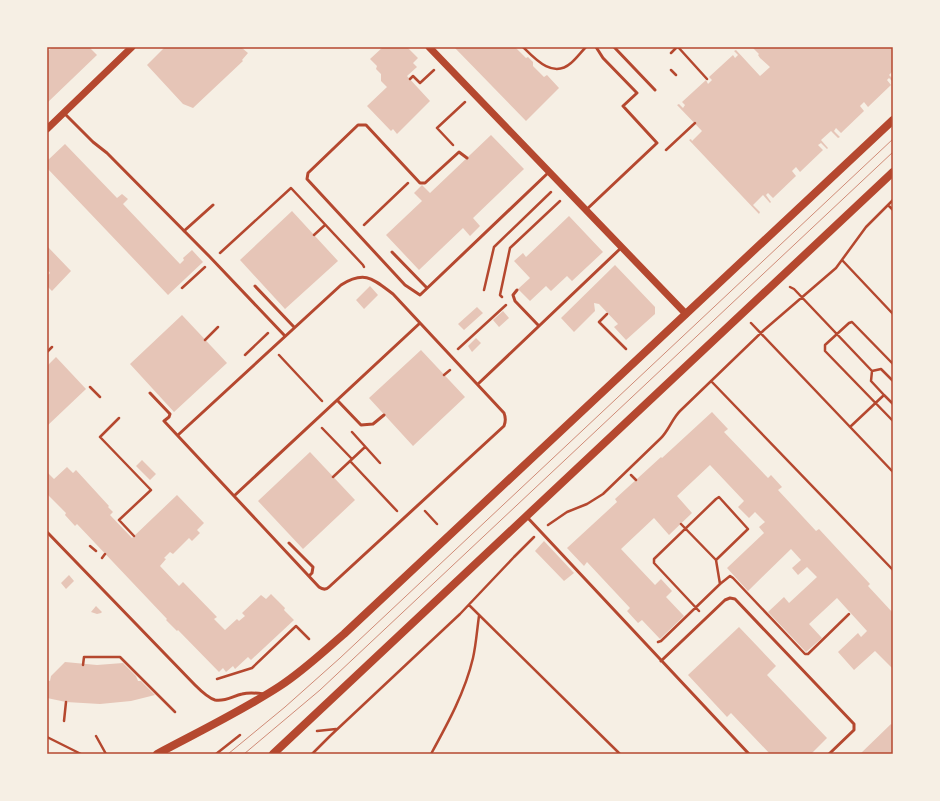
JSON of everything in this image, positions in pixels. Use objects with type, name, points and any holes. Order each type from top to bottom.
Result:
[{"type":"main road","points":[[156,754],[266,694],[299,672],[344,634],[893,120]]},
{"type":"main road","points":[[273,754],[893,172]]},
{"type":"street","points":[[47,129],[132,47]]},
{"type":"street","points":[[429,47],[686,314]]},
{"type":"lane","points":[[586,210],[657,143],[623,106],[637,93],[603,58],[596,47]]},
{"type":"lane","points":[[614,47],[655,90]]},
{"type":"lane","points":[[64,113],[212,260],[284,336]]},
{"type":"lane","points":[[467,158],[459,152],[425,183],[420,183],[366,125],[358,125],[308,173],[307,179],[405,285],[420,295],[549,172]]},
{"type":"lane","points":[[184,232],[213,205]]},
{"type":"lane","points":[[478,384],[622,247]]},
{"type":"lane","points":[[392,252],[427,288]]},
{"type":"lane","points":[[150,392],[170,414],[164,421],[322,589],[327,589],[504,426],[506,422],[504,413],[393,294],[375,280],[364,277],[348,281],[341,285],[178,435]]},
{"type":"lane","points":[[255,286],[294,327]]},
{"type":"lane","points":[[518,290],[513,296],[515,301],[539,326]]},
{"type":"lane","points":[[234,496],[420,323]]},
{"type":"lane","points":[[337,400],[361,425],[373,424],[384,415]]},
{"type":"lane","points":[[526,516],[749,754]]},
{"type":"lane","points":[[47,532],[195,685],[209,697],[215,700],[220,700],[229,699],[251,692],[266,694]]},
{"type":"lane","points":[[289,543],[313,568],[312,573],[309,576]]},
{"type":"lane","points":[[661,661],[725,600],[730,598],[736,599],[854,724],[854,730],[829,754]]},
{"type":"path","points":[[523,47],[532,59],[544,66],[560,69],[570,64],[584,48]]},
{"type":"path","points":[[671,53],[678,47],[707,79]]},
{"type":"path","points":[[410,79],[413,76],[420,83],[434,69]]},
{"type":"path","points":[[672,70],[676,75]]},
{"type":"path","points":[[453,145],[437,128],[465,102]]},
{"type":"path","points":[[657,143],[665,151],[694,123]]},
{"type":"path","points":[[356,232],[408,183],[412,186]]},
{"type":"path","points":[[182,288],[291,188],[363,265],[364,277]]},
{"type":"path","points":[[484,290],[494,247],[551,192]]},
{"type":"path","points":[[312,754],[470,605],[514,557],[541,531],[557,518],[596,499],[662,438],[674,417],[761,334],[842,260],[866,227],[893,200]]},
{"type":"path","points":[[451,356],[508,303],[500,295],[510,248],[560,201]]},
{"type":"path","points":[[888,205],[893,210]]},
{"type":"path","points":[[314,235],[325,225]]},
{"type":"path","points":[[842,260],[893,314]]},
{"type":"path","points":[[785,292],[792,287],[802,297],[872,371],[871,381],[893,404]]},
{"type":"path","points":[[607,314],[599,322],[626,349]]},
{"type":"path","points":[[749,320],[893,472]]},
{"type":"path","points":[[751,323],[754,320]]},
{"type":"path","points":[[893,364],[852,322],[849,322],[825,346],[825,351],[893,421]]},
{"type":"path","points":[[245,355],[275,326]]},
{"type":"path","points":[[205,340],[218,327]]},
{"type":"path","points":[[47,352],[52,347]]},
{"type":"path","points":[[872,371],[882,369],[893,381]]},
{"type":"path","points":[[711,381],[893,570]]},
{"type":"path","points":[[90,387],[100,397]]},
{"type":"path","points":[[850,427],[884,395]]},
{"type":"path","points":[[119,418],[100,437],[151,490],[119,520],[128,532],[134,536]]},
{"type":"path","points":[[315,420],[404,519]]},
{"type":"path","points":[[333,477],[365,447]]},
{"type":"path","points":[[354,451],[357,455]]},
{"type":"path","points":[[632,475],[636,480]]},
{"type":"path","points":[[706,618],[654,561],[654,559],[716,499],[720,498],[748,528],[716,560]]},
{"type":"path","points":[[432,519],[437,524]]},
{"type":"path","points":[[681,524],[716,560],[720,584]]},
{"type":"path","points":[[90,546],[96,551]]},
{"type":"path","points":[[102,558],[105,554]]},
{"type":"path","points":[[653,640],[657,642],[661,641],[730,576],[805,654],[808,654],[850,614]]},
{"type":"path","points":[[470,605],[620,754]]},
{"type":"path","points":[[431,754],[453,713],[466,684],[473,657],[479,615]]},
{"type":"path","points":[[217,679],[252,668],[296,626],[309,639]]},
{"type":"path","points":[[83,665],[84,657],[120,657],[175,712]]},
{"type":"path","points":[[64,721],[66,702]]},
{"type":"path","points":[[216,754],[240,735]]},
{"type":"path","points":[[96,736],[106,754]]},
{"type":"path","points":[[47,737],[81,754]]},
{"type":"building","points":[[52,47],[89,47],[97,55],[47,103],[47,52]]},
{"type":"building","points":[[165,47],[243,47],[242,48],[248,53],[242,60],[243,61],[193,108],[183,104],[147,65]]},
{"type":"building","points":[[383,47],[407,47],[418,58],[413,63],[417,67],[407,76],[430,101],[397,134],[393,129],[391,131],[367,106],[387,87],[381,81],[381,74],[376,69],[377,66],[370,59]]},
{"type":"building","points":[[454,47],[515,47],[526,58],[528,57],[533,62],[533,66],[544,77],[547,75],[559,88],[526,121]]},
{"type":"building","points":[[752,47],[893,47],[893,71],[889,75],[893,79],[893,82],[889,78],[887,80],[891,85],[868,107],[864,102],[860,106],[864,111],[841,133],[836,128],[834,131],[840,137],[838,138],[831,131],[821,140],[828,148],[827,149],[821,143],[818,145],[823,150],[800,172],[796,167],[792,171],[796,176],[773,198],[768,193],[766,195],[771,202],[770,203],[763,195],[753,205],[760,212],[759,214],[689,140],[691,139],[692,141],[702,131],[677,105],[679,104],[683,108],[685,105],[682,102],[706,80],[708,84],[712,80],[709,77],[733,55],[735,58],[738,55],[734,51],[736,50],[760,76],[770,67],[760,58],[758,55],[759,54]]},
{"type":"building","points":[[491,135],[524,169],[473,218],[480,226],[470,236],[463,228],[419,270],[386,235],[422,201],[414,193],[422,185],[430,193]]},
{"type":"building","points":[[65,144],[117,198],[122,194],[128,199],[123,204],[180,264],[184,260],[183,258],[192,250],[203,262],[168,295],[47,168],[47,161]]},
{"type":"building","points":[[292,211],[338,261],[285,309],[240,260]]},
{"type":"building","points":[[569,216],[603,252],[572,281],[567,276],[551,291],[546,286],[530,301],[518,289],[530,278],[514,261],[523,253],[526,257]]},
{"type":"building","points":[[47,246],[71,271],[52,291],[47,286],[47,276],[50,273],[47,269]]},
{"type":"building","points":[[615,265],[655,307],[655,314],[626,340],[614,327],[618,324],[599,304],[594,303],[595,311],[574,332],[561,318]]},
{"type":"building","points":[[370,286],[378,295],[364,309],[356,300]]},
{"type":"building","points":[[477,307],[483,313],[464,330],[458,324]]},
{"type":"building","points":[[503,311],[509,318],[499,327],[493,320]]},
{"type":"building","points":[[182,315],[227,363],[174,412],[130,364]]},
{"type":"building","points":[[476,338],[481,343],[472,352],[468,346]]},
{"type":"building","points":[[421,350],[465,397],[413,446],[369,398]]},
{"type":"building","points":[[56,357],[86,389],[47,426],[47,366]]},
{"type":"building","points":[[712,412],[728,429],[724,432],[768,478],[771,475],[782,487],[778,490],[816,531],[819,529],[870,584],[868,586],[893,613],[893,669],[875,651],[854,670],[838,652],[858,633],[861,637],[867,631],[837,598],[809,624],[822,638],[806,652],[768,612],[784,597],[789,603],[817,577],[807,567],[798,575],[792,568],[801,560],[791,549],[748,591],[727,568],[764,533],[759,527],[765,522],[755,512],[749,518],[738,507],[744,501],[710,465],[677,496],[692,513],[669,535],[654,518],[621,549],[655,585],[661,579],[672,591],[666,597],[684,616],[660,639],[642,620],[638,623],[627,611],[630,608],[587,562],[584,566],[567,548],[617,502],[615,499]]},
{"type":"building","points":[[310,452],[355,500],[303,549],[258,501]]},
{"type":"building","points":[[142,460],[156,474],[150,480],[136,466]]},
{"type":"building","points":[[67,467],[73,473],[76,470],[109,506],[108,507],[113,512],[110,515],[132,538],[177,495],[204,523],[197,530],[200,533],[192,541],[189,538],[173,554],[170,552],[164,558],[166,559],[160,566],[179,586],[183,582],[217,617],[214,619],[225,630],[237,619],[239,621],[245,616],[242,613],[261,595],[266,599],[271,594],[285,608],[284,610],[294,620],[251,660],[248,657],[235,669],[233,666],[226,672],[223,668],[219,672],[178,630],[177,631],[166,620],[167,619],[77,524],[75,526],[65,515],[66,513],[47,494],[47,472],[54,479]]},
{"type":"building","points":[[544,541],[574,573],[564,581],[535,551]]},
{"type":"building","points":[[69,575],[74,581],[66,589],[61,583]]},
{"type":"building","points":[[96,606],[102,612],[101,613],[97,614],[91,612]]},
{"type":"building","points":[[739,627],[776,666],[767,675],[827,738],[811,754],[770,754],[731,713],[727,717],[688,675]]},
{"type":"building","points":[[65,662],[97,665],[123,663],[136,676],[138,681],[141,681],[155,695],[131,701],[100,704],[66,702],[47,698],[47,680],[50,681],[51,676]]},
{"type":"building","points":[[891,724],[893,726],[893,754],[860,754]]},
{"type":"tram line","points":[[228,754],[285,707],[340,658],[893,139]]},
{"type":"tram line","points":[[244,754],[320,690],[893,152]]}]
